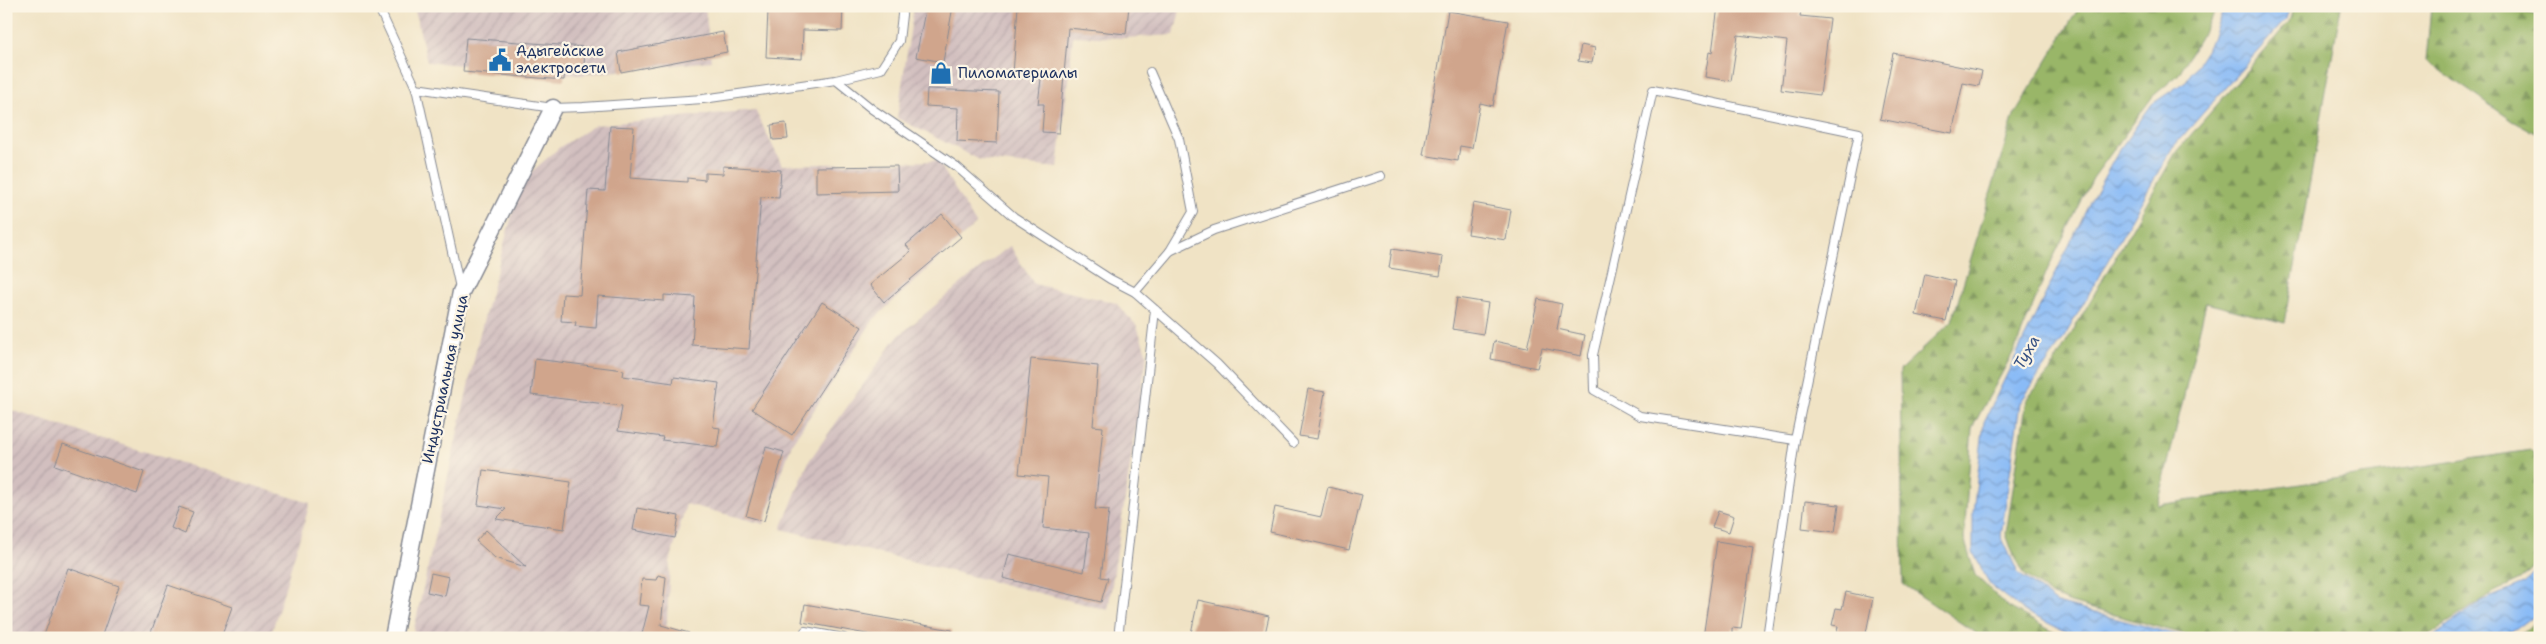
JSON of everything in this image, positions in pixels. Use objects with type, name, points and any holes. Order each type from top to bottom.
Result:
[{"type":"street","name":"Индустриальная улица","points":[[393,638],[461,292],[553,108]]},
{"type":"lane","points":[[378,6],[416,88],[461,292]]},
{"type":"lane","points":[[416,88],[553,108],[702,99],[836,80],[881,69],[899,41],[903,6]]},
{"type":"lane","points":[[1135,292],[1170,252],[1193,212],[1179,139],[1150,72]]},
{"type":"lane","points":[[836,80],[872,109],[958,167],[1014,217],[1110,279],[1135,292],[1217,364],[1293,443]]},
{"type":"lane","points":[[1767,638],[1795,440],[1859,133],[1654,90],[1593,355],[1594,390],[1640,416],[1795,440]]},
{"type":"lane","points":[[1170,252],[1214,230],[1381,176]]},
{"type":"lane","points":[[1118,638],[1154,310]]},
{"type":"lane","points":[[805,631],[844,638]]},
{"type":"shaded area","points":[[414,6],[705,6],[711,61],[580,75],[427,62]]},
{"type":"shaded area","points":[[914,6],[1181,6],[1174,35],[1123,38],[1073,36],[1058,168],[980,160],[897,118]]},
{"type":"shaded area","points":[[755,110],[782,165],[938,161],[976,224],[874,319],[792,443],[764,524],[686,504],[670,562],[666,638],[412,638],[479,337],[521,181],[560,147],[595,125]]},
{"type":"shaded area","points":[[1010,246],[1034,284],[1116,303],[1137,326],[1147,355],[1108,610],[781,529],[809,461],[896,338]]},
{"type":"shaded area","points":[[7,409],[310,503],[270,638],[6,638]]},
{"type":"green space","points":[[2080,6],[2218,6],[2178,75],[2153,96],[2093,178],[2049,266],[2015,349],[1972,428],[1964,538],[1975,575],[2007,606],[2064,638],[1983,638],[1903,584],[1900,370],[1952,321],[2014,115]]},
{"type":"green space","points":[[2294,6],[2341,6],[2285,323],[2206,303],[2158,505],[2531,450],[2540,460],[2540,561],[2520,580],[2494,592],[2424,638],[2198,638],[2071,603],[2051,595],[2026,576],[2015,559],[2006,534],[2027,399],[2050,371],[2176,152],[2289,22]]},
{"type":"green space","points":[[2431,6],[2521,6],[2524,12],[2540,16],[2540,136],[2513,121],[2426,61]]},
{"type":"green space","points":[[2540,617],[2540,638],[2517,638]]},
{"type":"water","name":"Туха","points":[[2225,6],[2290,6],[2286,19],[2172,148],[2063,339],[2020,403],[2001,536],[2018,573],[2057,603],[2189,638],[2092,638],[2072,635],[2024,611],[1990,585],[1973,552],[1973,513],[1984,422],[2090,202],[2120,149],[2152,104],[2186,81],[2209,46]]},
{"type":"water","points":[[2540,566],[2540,611],[2515,630],[2497,638],[2430,638],[2482,601],[2523,584]]},
{"type":"building","points":[[804,6],[843,6],[842,31],[803,30],[802,59],[766,57],[768,10],[803,11]]},
{"type":"building","points":[[926,6],[953,6],[943,62],[916,57]]},
{"type":"building","points":[[1018,6],[1129,6],[1126,34],[1068,28],[1059,133],[1042,132],[1044,104],[1038,104],[1041,79],[1013,74]]},
{"type":"building","points":[[1718,6],[1802,6],[1800,16],[1830,19],[1820,95],[1781,90],[1787,41],[1738,35],[1731,81],[1705,77],[1709,52],[1712,53]]},
{"type":"building","points":[[1448,11],[1508,21],[1493,106],[1480,103],[1472,148],[1460,146],[1458,161],[1423,155]]},
{"type":"building","points":[[723,32],[727,52],[621,72],[618,52]]},
{"type":"building","points":[[466,38],[585,47],[584,67],[565,66],[564,80],[463,72]]},
{"type":"building","points":[[1581,45],[1595,48],[1592,63],[1578,61]]},
{"type":"building","points":[[1893,53],[1982,71],[1979,86],[1963,83],[1952,133],[1880,119]]},
{"type":"building","points":[[927,89],[999,92],[997,143],[957,141],[958,108],[926,106]]},
{"type":"building","points":[[786,123],[788,139],[773,140],[771,125]]},
{"type":"building","points":[[610,126],[634,127],[630,178],[687,182],[687,178],[705,180],[705,173],[723,174],[723,166],[781,170],[779,198],[761,197],[749,349],[692,345],[695,297],[664,295],[664,301],[598,296],[596,328],[575,326],[576,322],[561,321],[563,294],[580,295],[588,190],[605,191]]},
{"type":"building","points":[[897,166],[898,191],[816,193],[816,167]]},
{"type":"building","points":[[1473,203],[1511,210],[1506,240],[1468,234]]},
{"type":"building","points":[[942,214],[961,237],[884,302],[870,285],[911,251],[906,245]]},
{"type":"building","points":[[1392,249],[1443,257],[1440,276],[1389,268]]},
{"type":"building","points":[[1925,274],[1955,281],[1946,321],[1916,315]]},
{"type":"building","points":[[1457,298],[1488,303],[1483,334],[1452,329]]},
{"type":"building","points":[[1538,299],[1562,304],[1557,329],[1585,335],[1581,356],[1542,348],[1537,368],[1491,359],[1494,341],[1527,348]]},
{"type":"building","points":[[822,302],[862,327],[792,435],[752,409]]},
{"type":"building","points":[[535,359],[624,370],[623,376],[673,383],[674,377],[719,383],[713,427],[720,428],[717,447],[662,440],[663,437],[618,431],[622,406],[531,395]]},
{"type":"building","points":[[1031,359],[1098,366],[1093,426],[1103,427],[1095,509],[1109,510],[1101,577],[1108,578],[1101,602],[1003,578],[1009,554],[1084,572],[1089,533],[1043,528],[1048,477],[1019,474]]},
{"type":"building","points":[[1308,389],[1325,392],[1317,439],[1299,436]]},
{"type":"building","points":[[63,444],[144,472],[137,494],[55,465]]},
{"type":"building","points":[[766,447],[784,452],[764,521],[746,516]]},
{"type":"building","points":[[483,470],[571,482],[564,529],[496,519],[506,509],[478,505]]},
{"type":"building","points":[[1328,487],[1362,495],[1349,550],[1270,532],[1275,507],[1321,517]]},
{"type":"building","points":[[1805,501],[1839,505],[1835,532],[1802,528]]},
{"type":"building","points":[[179,507],[193,512],[185,534],[171,528]]},
{"type":"building","points":[[637,508],[679,516],[675,538],[633,530]]},
{"type":"building","points":[[1718,511],[1734,516],[1729,532],[1712,527]]},
{"type":"building","points":[[486,530],[526,567],[495,558],[476,541]]},
{"type":"building","points":[[1717,541],[1753,547],[1741,629],[1732,628],[1732,638],[1703,638]]},
{"type":"building","points":[[68,568],[119,586],[101,638],[43,638]]},
{"type":"building","points":[[431,573],[449,577],[445,596],[427,592]]},
{"type":"building","points":[[658,575],[666,577],[661,625],[689,633],[689,638],[641,638],[649,606],[639,605],[642,579],[656,580]]},
{"type":"building","points":[[168,585],[232,607],[221,638],[149,638]]},
{"type":"building","points":[[1846,592],[1873,598],[1865,638],[1836,638],[1838,626],[1832,625],[1836,608],[1842,609]]},
{"type":"building","points":[[1198,600],[1269,616],[1264,638],[1190,638]]},
{"type":"building","points":[[805,604],[952,630],[952,638],[888,638],[802,622]]},
{"type":"place","name":"Адыгейские электросети","points":[[500,60]]},
{"type":"place","name":"Пиломатериалы","points":[[941,73]]}]
